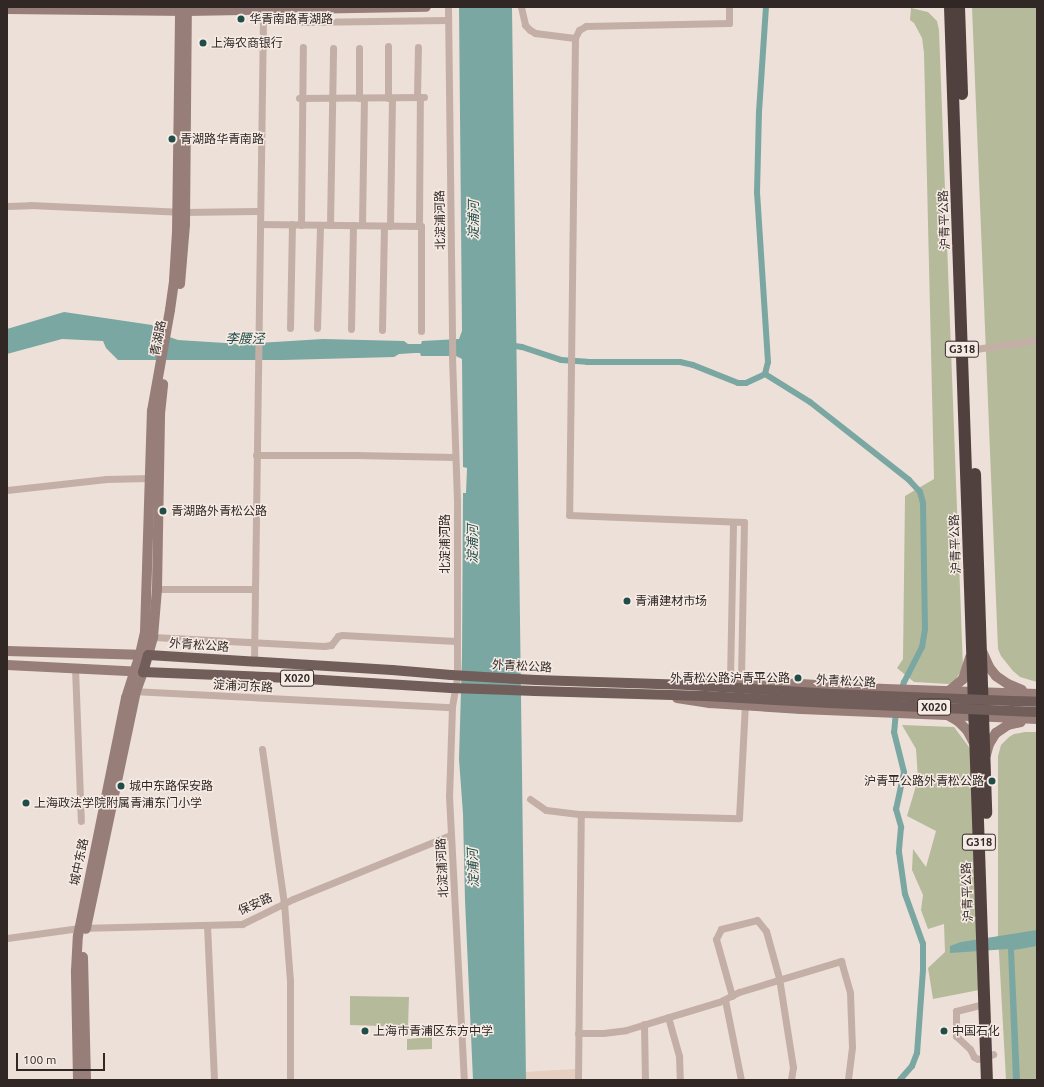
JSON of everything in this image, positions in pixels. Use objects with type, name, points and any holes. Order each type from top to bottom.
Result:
[{"type":"highway","name":"沪青平公路","points":[[950,7],[981,644],[978,691]]},
{"type":"highway","name":"沪青平公路","points":[[959,7],[972,635],[985,765],[986,935]]},
{"type":"highway","name":"沪青平公路","points":[[979,709],[976,748],[987,955],[990,1055],[987,1080]]},
{"type":"highway","name":"沪青平公路","points":[[987,955],[984,1004],[994,1080]]},
{"type":"main road","points":[[7,9],[291,9],[426,7]]},
{"type":"main road","name":"青湖路","points":[[144,654],[152,411],[169,333],[181,212],[183,9]]},
{"type":"main road","name":"青湖路","points":[[139,672],[144,654],[153,637],[157,589],[160,414],[163,361]]},
{"type":"main road","points":[[950,690],[962,680],[967,670],[972,635]]},
{"type":"main road","points":[[981,644],[989,667],[996,676],[1011,686],[1036,696]]},
{"type":"main road","name":"外青松公路","points":[[7,650],[144,654],[536,680],[666,684],[831,698],[1037,712]]},
{"type":"main road","name":"外青松公路","points":[[7,665],[290,678],[535,692],[831,698],[1036,696]]},
{"type":"main road","name":"城中东路","points":[[78,1080],[76,971],[83,928],[132,691],[139,672]]},
{"type":"main road","points":[[666,684],[694,680],[730,680],[885,689],[978,691],[1036,696]]},
{"type":"main road","points":[[929,690],[947,694],[979,709],[1037,720]]},
{"type":"main road","points":[[923,714],[935,709],[937,704],[935,695],[929,690]]},
{"type":"main road","points":[[662,695],[699,702],[923,714],[951,717],[958,721],[971,735],[976,748]]},
{"type":"main road","points":[[939,715],[979,709],[1002,699],[1036,696]]},
{"type":"main road","points":[[985,765],[988,744],[996,733],[1008,725],[1037,720]]},
{"type":"main road","name":"城中东路","points":[[83,928],[86,1080]]},
{"type":"street","name":"北淀浦河路","points":[[448,7],[457,678],[452,708],[449,796],[464,1080]]},
{"type":"street","points":[[521,7],[525,25],[535,33],[576,38]]},
{"type":"street","points":[[729,7],[729,23],[586,26],[579,30],[576,38],[569,515],[744,522],[741,681]]},
{"type":"street","points":[[247,9],[263,16],[303,22],[448,20]]},
{"type":"street","points":[[272,18],[281,16],[291,9]]},
{"type":"street","points":[[254,662],[263,16]]},
{"type":"street","points":[[382,330],[387,226],[390,98],[388,46]]},
{"type":"street","points":[[301,224],[301,98],[303,47]]},
{"type":"street","points":[[418,47],[421,97],[419,226],[421,226],[421,331]]},
{"type":"street","points":[[330,225],[333,48]]},
{"type":"street","points":[[359,48],[362,225]]},
{"type":"street","points":[[301,98],[421,97]]},
{"type":"street","points":[[7,206],[30,205],[181,212],[260,211]]},
{"type":"street","points":[[260,224],[419,226]]},
{"type":"street","points":[[290,328],[292,224]]},
{"type":"street","points":[[318,328],[320,225]]},
{"type":"street","points":[[351,329],[352,225]]},
{"type":"street","points":[[966,350],[1037,340]]},
{"type":"street","points":[[256,455],[355,455],[455,458]]},
{"type":"street","points":[[7,490],[106,479],[150,478]]},
{"type":"street","points":[[730,680],[733,522]]},
{"type":"street","points":[[157,589],[254,589]]},
{"type":"street","points":[[153,637],[254,641],[324,646],[331,645],[338,636],[342,635],[456,641]]},
{"type":"street","points":[[75,668],[81,821]]},
{"type":"street","name":"淀浦河东路","points":[[132,691],[452,708]]},
{"type":"street","points":[[530,799],[546,810],[581,814],[739,818],[745,705]]},
{"type":"street","points":[[262,749],[284,903],[290,980],[290,1080]]},
{"type":"street","points":[[578,1080],[581,814]]},
{"type":"street","name":"保安路","points":[[7,938],[83,928],[242,924],[284,903],[451,834]]},
{"type":"street","points":[[732,996],[716,939],[720,929],[757,920],[766,931],[779,978],[793,1067],[791,1080]]},
{"type":"street","points":[[207,925],[214,1080]]},
{"type":"street","points":[[578,1033],[615,1032],[725,1000],[779,978],[841,961],[850,993],[852,1047],[848,1080]]},
{"type":"street","points":[[725,1000],[741,1080]]},
{"type":"street","points":[[984,1004],[956,1011],[956,1031],[958,1039],[970,1049],[974,1057],[978,1060],[990,1055]]},
{"type":"street","points":[[668,1017],[678,1056],[680,1080]]},
{"type":"street","points":[[644,1024],[645,1080]]},
{"type":"green space","points":[[972,7],[1037,7],[1037,682],[1020,677],[1001,656],[998,649]]},
{"type":"green space","points":[[911,8],[928,12],[937,21],[939,30],[963,668],[954,682],[949,684],[914,682],[897,668],[903,659],[905,496],[934,479],[924,53],[922,38],[914,23],[910,20]]},
{"type":"green space","points":[[902,725],[954,727],[972,751],[979,990],[933,999],[928,968],[945,952],[944,924],[928,929],[921,910],[923,895],[912,870],[913,849],[926,867],[936,831],[907,816],[918,779],[916,749]]},
{"type":"green space","points":[[1037,732],[1037,1080],[1006,1080],[998,935],[998,756],[1001,745],[1009,737],[1014,734]]},
{"type":"green space","points":[[350,996],[409,997],[408,1027],[350,1025]]},
{"type":"green space","points":[[432,1037],[432,1049],[407,1050],[407,1039]]},
{"type":"shaded area","points":[[575,1069],[575,1080],[525,1080],[524,1072]]},
{"type":"water","name":"淀浦河","points":[[459,7],[512,7],[526,1080],[473,1080],[465,900],[463,814],[459,759],[462,656],[463,493],[466,493],[467,468],[463,467],[462,359],[456,356],[421,356],[420,353],[415,353],[399,354],[394,357],[284,360],[118,360],[106,348],[103,341],[62,339],[7,354],[7,329],[64,312],[152,325],[158,333],[178,340],[241,344],[323,339],[404,341],[408,344],[421,344],[422,341],[459,339],[462,331]]},
{"type":"water","points":[[1037,930],[1037,946],[1014,950],[1020,1080],[1013,1080],[1008,949],[950,953],[950,946],[961,942]]},
{"type":"waterway","points":[[508,345],[522,347],[561,360],[587,362],[680,362],[693,365],[738,383],[746,383],[765,374],[768,362],[757,193],[759,112],[766,7]]},
{"type":"waterway","points":[[765,374],[810,402],[909,480],[920,492],[923,503],[925,629],[922,647],[901,691]]},
{"type":"waterway","points":[[896,711],[894,732],[904,772],[896,809],[901,827],[899,852],[905,894],[923,944],[923,970],[917,1053],[912,1066],[900,1080]]},
{"type":"place","name":"华青南路青湖路","points":[[241,19]]},
{"type":"place","name":"上海农商银行","points":[[203,43]]},
{"type":"place","name":"青湖路华青南路","points":[[172,139]]},
{"type":"place","name":"青湖路外青松公路","points":[[163,511]]},
{"type":"place","name":"青浦建材市场","points":[[627,601]]},
{"type":"place","name":"外青松公路沪青平公路","points":[[798,678]]},
{"type":"place","name":"沪青平公路外青松公路","points":[[992,781]]},
{"type":"place","name":"城中东路保安路","points":[[121,786]]},
{"type":"place","name":"上海政法学院附属青浦东门小学","points":[[26,803]]},
{"type":"place","name":"上海市青浦区东方中学","points":[[365,1031]]},
{"type":"place","name":"中国石化","points":[[944,1031]]},
{"type":"water label","name":"李腰泾","points":[[245,338]]}]
